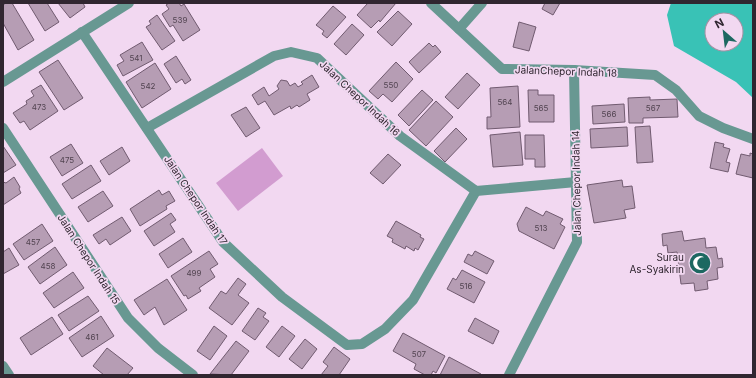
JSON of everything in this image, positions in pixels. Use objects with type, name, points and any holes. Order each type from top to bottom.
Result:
[{"type":"street","points":[[3,82],[129,3]]},
{"type":"street","name":"JalanChepor Indah 18","points":[[431,3],[502,69],[574,70],[655,75],[676,90],[699,116],[723,128],[753,139]]},
{"type":"street","points":[[459,29],[482,3]]},
{"type":"street","name":"Jalan Chepor Indah 17","points":[[82,32],[223,242],[282,297],[347,345],[362,344],[385,330],[413,300],[476,191]]},
{"type":"street","name":"Jalan Chepor Indah 16","points":[[147,128],[274,56],[291,52],[316,58],[400,136],[476,191]]},
{"type":"street","name":"Jalan Chepor Indah 14","points":[[509,375],[577,242],[574,70]]},
{"type":"street","name":"Jalan Chepor Indah 15","points":[[3,128],[128,318],[158,348],[193,375]]},
{"type":"street","points":[[476,191],[576,182]]},
{"type":"street","points":[[3,366],[9,375]]},
{"type":"shaded area","points":[[671,3],[753,3],[753,98],[736,82],[674,46],[667,15]]},
{"type":"shaded area","points":[[262,148],[283,176],[238,211],[216,183]]},
{"type":"building","points":[[6,3],[12,3],[34,40],[18,50],[3,23],[3,5]]},
{"type":"building","points":[[28,3],[47,3],[59,22],[45,31]]},
{"type":"building","points":[[58,3],[83,3],[85,7],[70,18]]},
{"type":"building","points":[[169,3],[179,3],[181,6],[184,4],[200,30],[183,41],[173,25],[170,27],[162,14],[169,9],[166,5]]},
{"type":"building","points":[[368,3],[396,3],[380,22],[379,20],[371,28],[357,15]]},
{"type":"building","points":[[545,3],[560,3],[553,15],[542,9]]},
{"type":"building","points":[[333,6],[346,17],[327,38],[322,34],[324,31],[316,25]]},
{"type":"building","points":[[398,11],[412,24],[392,46],[377,32]]},
{"type":"building","points":[[157,15],[175,41],[162,50],[146,27],[151,24],[149,21]]},
{"type":"building","points":[[519,22],[536,27],[529,51],[513,47]]},
{"type":"building","points":[[352,24],[364,35],[346,55],[334,44]]},
{"type":"building","points":[[142,42],[153,60],[123,76],[117,65],[124,61],[120,55]]},
{"type":"building","points":[[429,43],[433,47],[435,45],[441,52],[419,73],[409,62]]},
{"type":"building","points":[[176,56],[191,80],[185,84],[182,79],[176,83],[164,64]]},
{"type":"building","points":[[58,60],[83,98],[64,110],[39,72]]},
{"type":"building","points":[[396,62],[413,79],[392,102],[383,94],[378,99],[369,91]]},
{"type":"building","points":[[155,63],[171,89],[142,108],[126,82]]},
{"type":"building","points":[[467,73],[480,85],[458,109],[445,97]]},
{"type":"building","points":[[312,75],[319,87],[307,94],[310,100],[299,107],[297,105],[291,109],[290,106],[274,115],[265,101],[258,105],[252,95],[264,87],[269,96],[279,89],[277,86],[281,80],[287,81],[290,86],[295,83],[298,87],[303,84],[301,82]]},
{"type":"building","points":[[41,85],[58,111],[30,130],[24,121],[20,123],[13,113],[27,104],[26,101],[34,96],[31,91]]},
{"type":"building","points":[[518,86],[520,127],[487,129],[487,117],[491,117],[490,88]]},
{"type":"building","points":[[422,90],[433,100],[409,126],[398,115]]},
{"type":"building","points":[[528,90],[538,90],[538,95],[554,95],[554,122],[529,122]]},
{"type":"building","points":[[650,97],[650,100],[677,99],[678,117],[643,118],[643,123],[629,123],[628,98]]},
{"type":"building","points":[[436,101],[453,117],[426,146],[409,130]]},
{"type":"building","points":[[624,104],[625,122],[593,124],[592,106]]},
{"type":"building","points":[[246,107],[260,128],[246,137],[231,115]]},
{"type":"building","points":[[650,126],[653,162],[637,163],[635,127]]},
{"type":"building","points":[[627,127],[628,146],[591,148],[590,129]]},
{"type":"building","points":[[456,128],[467,139],[445,162],[434,151]]},
{"type":"building","points":[[520,132],[523,165],[493,167],[490,135]]},
{"type":"building","points":[[525,135],[544,135],[545,167],[535,167],[535,159],[525,159]]},
{"type":"building","points":[[715,142],[724,144],[723,147],[730,149],[726,162],[730,163],[728,172],[710,168]]},
{"type":"building","points":[[71,144],[83,163],[62,176],[50,157]]},
{"type":"building","points":[[3,146],[16,165],[3,173]]},
{"type":"building","points":[[122,147],[130,161],[109,175],[100,161]]},
{"type":"building","points":[[750,153],[753,154],[753,178],[736,174],[741,154],[750,156]]},
{"type":"building","points":[[388,154],[401,165],[383,184],[370,173]]},
{"type":"building","points":[[91,165],[101,181],[72,199],[62,184]]},
{"type":"building","points":[[14,177],[20,187],[19,189],[21,193],[3,205],[3,182],[6,183]]},
{"type":"building","points":[[622,180],[623,187],[632,186],[635,208],[624,210],[626,218],[594,223],[587,185]]},
{"type":"building","points":[[159,190],[162,195],[169,191],[175,201],[166,206],[167,209],[140,226],[130,209]]},
{"type":"building","points":[[103,191],[113,206],[88,222],[78,207]]},
{"type":"building","points":[[526,207],[543,216],[546,211],[563,219],[560,224],[565,227],[554,249],[519,231],[517,224]]},
{"type":"building","points":[[171,213],[176,220],[170,224],[175,232],[154,246],[144,231]]},
{"type":"building","points":[[122,217],[131,231],[110,245],[106,239],[99,244],[93,235]]},
{"type":"building","points":[[396,221],[421,235],[420,237],[424,239],[418,250],[415,248],[414,251],[406,246],[405,249],[392,242],[393,239],[387,236]]},
{"type":"building","points":[[42,224],[53,241],[24,260],[13,244]]},
{"type":"building","name":"Surau As-Syakirin","points":[[682,231],[684,241],[705,238],[706,248],[716,247],[718,259],[722,258],[723,267],[717,268],[718,279],[707,281],[708,289],[695,291],[694,283],[681,284],[677,252],[668,253],[667,245],[663,246],[662,234]]},
{"type":"building","points":[[183,238],[192,252],[168,268],[159,254]]},
{"type":"building","points":[[55,247],[67,265],[40,284],[28,267]]},
{"type":"building","points":[[9,248],[19,265],[3,274],[3,252]]},
{"type":"building","points":[[209,251],[218,264],[210,269],[215,277],[199,288],[201,291],[188,299],[186,295],[184,296],[171,276]]},
{"type":"building","points":[[475,251],[494,261],[487,274],[464,262],[468,254],[472,256]]},
{"type":"building","points":[[462,270],[485,282],[474,303],[447,289],[453,278],[456,280]]},
{"type":"building","points":[[73,272],[84,288],[54,308],[43,293]]},
{"type":"building","points":[[238,278],[246,284],[238,295],[249,303],[232,325],[209,308],[221,291],[226,294]]},
{"type":"building","points":[[167,279],[187,310],[164,325],[155,307],[144,315],[134,300]]},
{"type":"building","points":[[88,296],[99,311],[69,331],[58,315]]},
{"type":"building","points":[[258,308],[266,313],[263,317],[269,321],[255,340],[242,331]]},
{"type":"building","points":[[101,316],[114,336],[82,357],[69,338]]},
{"type":"building","points":[[52,317],[63,334],[31,355],[20,338]]},
{"type":"building","points":[[475,318],[499,331],[493,344],[468,331]]},
{"type":"building","points":[[214,326],[227,336],[210,360],[197,351]]},
{"type":"building","points":[[282,326],[295,336],[279,357],[266,347]]},
{"type":"building","points":[[403,333],[445,356],[436,373],[433,371],[431,375],[425,375],[414,369],[416,364],[393,351]]},
{"type":"building","points":[[305,339],[317,349],[302,369],[289,359]]},
{"type":"building","points":[[236,341],[249,351],[231,375],[210,374]]},
{"type":"building","points":[[334,347],[350,359],[339,375],[321,375],[328,366],[323,362]]},
{"type":"building","points":[[107,348],[133,368],[127,375],[104,375],[93,366]]},
{"type":"building","points":[[449,357],[481,374],[481,375],[440,375]]},
{"type":"place","name":"Surau As-Syakirin","points":[[700,263]]}]
